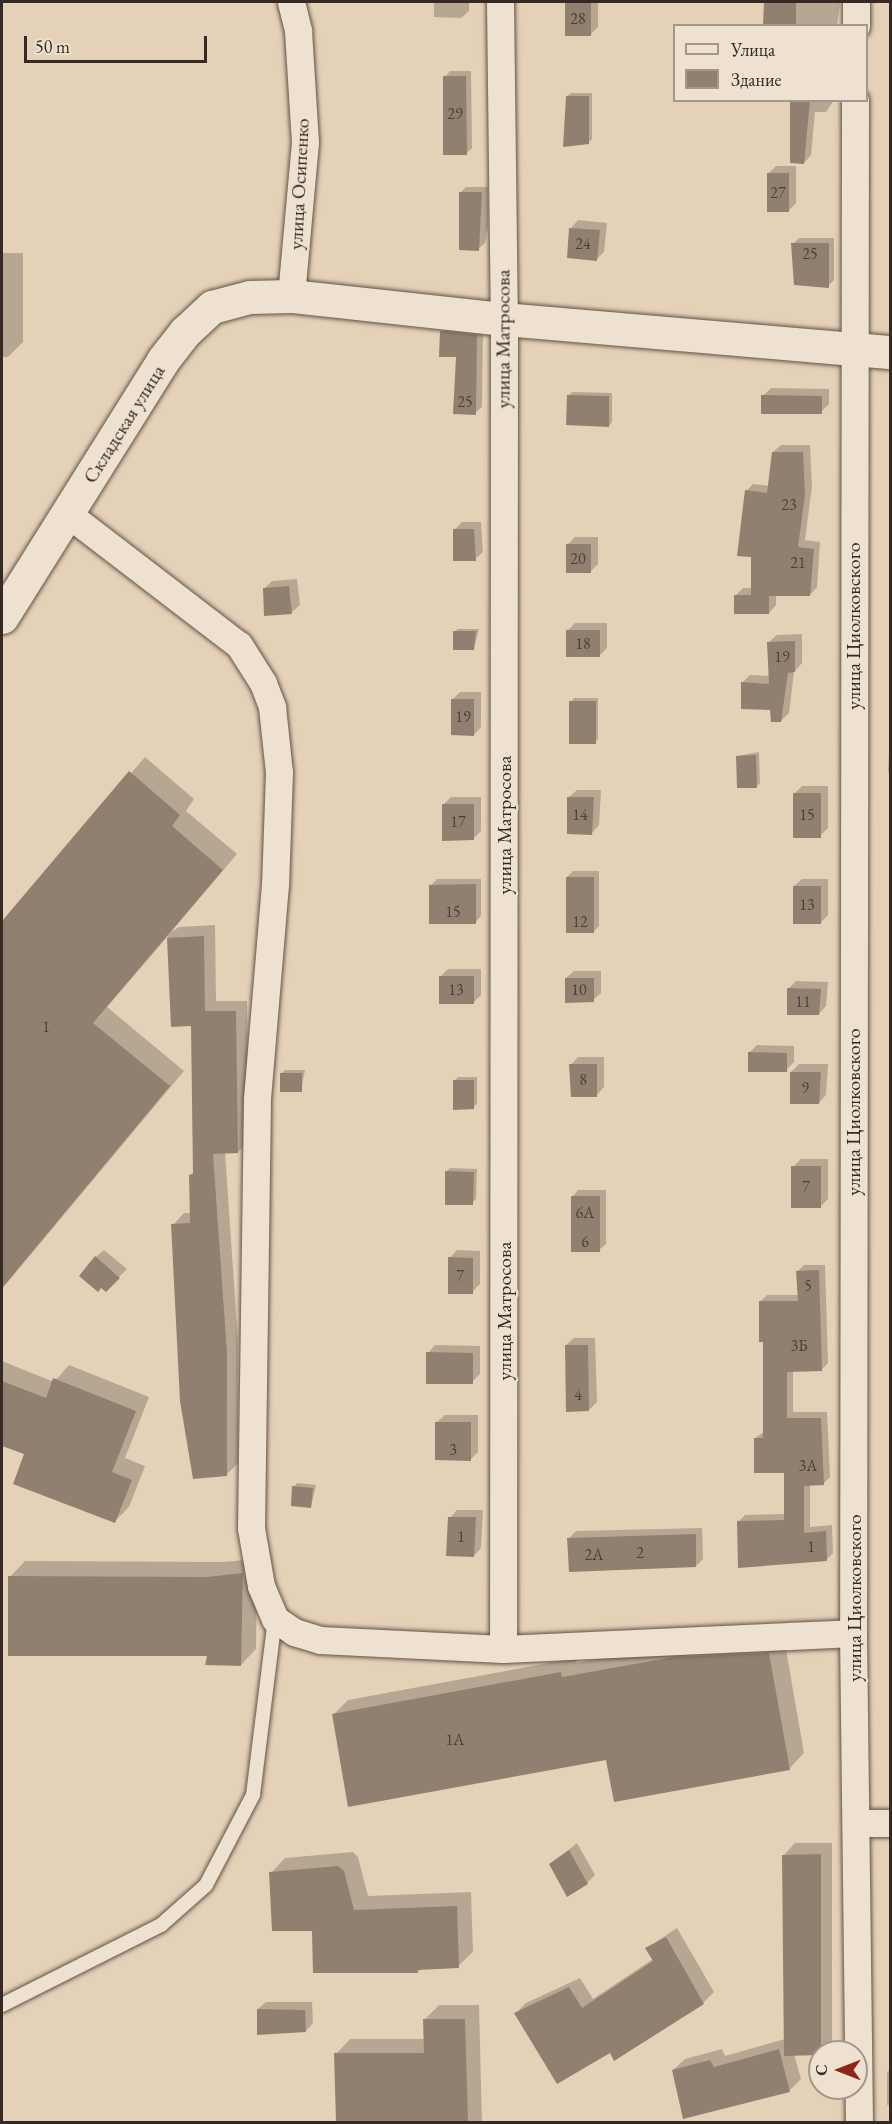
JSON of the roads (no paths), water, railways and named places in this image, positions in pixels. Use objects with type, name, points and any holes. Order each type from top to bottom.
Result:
[{"type":"street","name":"улица Осипенко","points":[[291,2],[298,31],[305,142],[291,296]]},
{"type":"street","name":"улица Матросова","points":[[500,2],[504,319],[503,1649]]},
{"type":"street","points":[[856,2],[856,24]]},
{"type":"street","name":"улица Циолковского","points":[[855,102],[853,1633],[859,2122]]},
{"type":"street","name":"Складская улица","points":[[2,617],[184,332],[212,307],[250,297],[291,296],[504,319],[891,352]]},
{"type":"street","points":[[68,514],[239,645],[263,683],[272,707],[279,772],[274,884],[257,1099],[251,1528],[261,1586],[275,1619],[294,1632],[320,1640],[503,1649],[853,1633]]},
{"type":"street","points":[[857,1823],[891,1823]]},
{"type":"lane","points":[[2,2005],[161,1925],[206,1885],[253,1795],[275,1619]]}]
